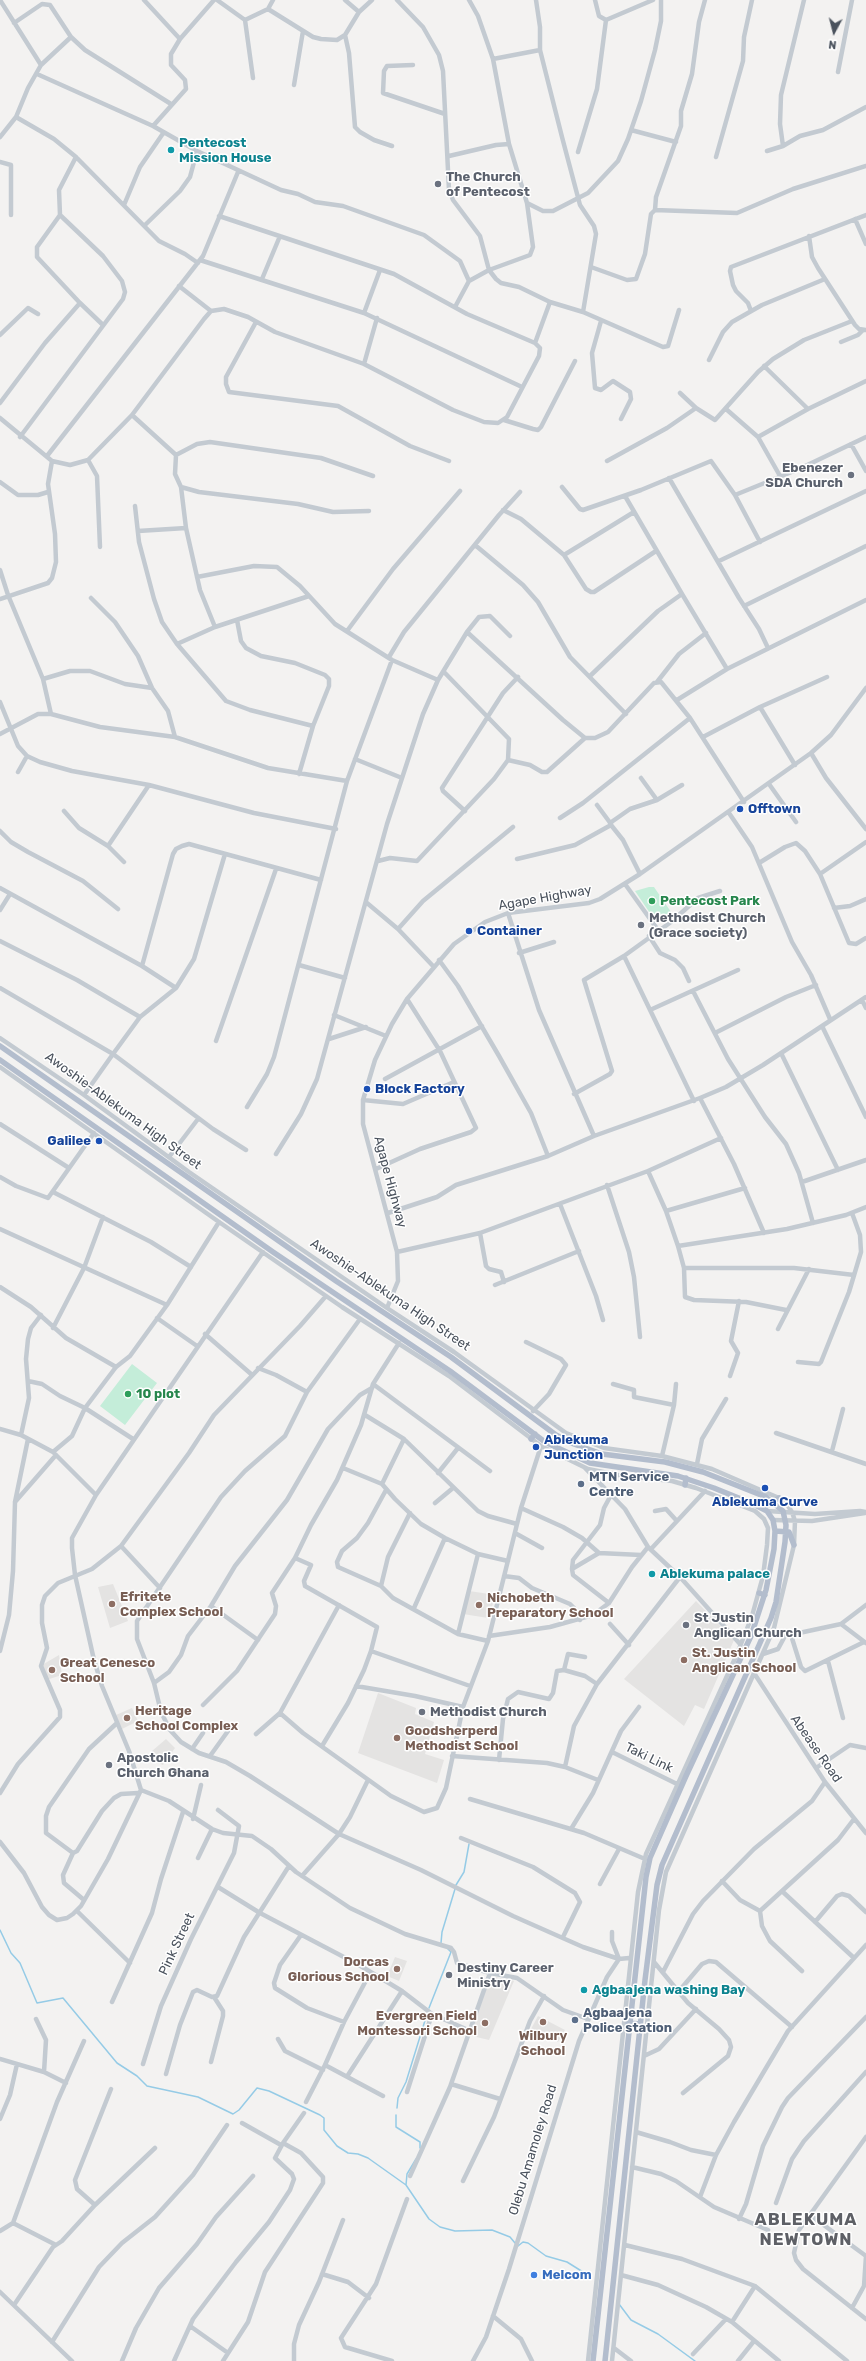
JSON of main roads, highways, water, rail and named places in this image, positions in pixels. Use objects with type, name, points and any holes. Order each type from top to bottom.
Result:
[{"type":"main road","name":"Awoshie-Ablekuma High Street","points":[[0,1046],[78,1099],[138,1143],[452,1354],[556,1435],[588,1450],[624,1458],[665,1462],[697,1470],[777,1500],[785,1521],[786,1531]]},
{"type":"main road","points":[[0,1060],[14,1072],[352,1307],[450,1371],[533,1437],[590,1463],[686,1482],[765,1506],[777,1500]]},
{"type":"main road","points":[[129,1151],[138,1143]]},
{"type":"main road","points":[[624,1458],[625,1451]]},
{"type":"main road","points":[[593,2361],[628,2023],[646,1877],[650,1858],[662,1825],[743,1657],[762,1594],[775,1531],[773,1520],[767,1511],[751,1503]]},
{"type":"main road","points":[[775,1531],[786,1531],[791,1534],[794,1545]]},
{"type":"main road","points":[[605,2361],[653,1902],[662,1866],[771,1618],[782,1568],[786,1531]]},
{"type":"main road","points":[[771,1618],[777,1620]]},
{"type":"main road","points":[[645,1980],[652,1981]]},
{"type":"main road","points":[[628,2023],[640,2024]]},
{"type":"main road","points":[[615,2154],[622,2156],[627,2155]]},
{"type":"waterway","points":[[456,1885],[464,1872],[469,1844]]},
{"type":"waterway","points":[[441,1943],[442,1932],[455,1889]]},
{"type":"waterway","points":[[0,1930],[11,1953],[20,1963],[37,2003],[63,1998],[117,2063],[137,2076],[147,2086],[198,2097],[233,2114],[239,2110],[257,2088],[269,2091],[324,2118],[324,2130],[337,2146],[348,2153],[358,2154],[368,2158],[406,2185],[429,2219],[440,2227],[455,2231],[492,2230],[510,2237],[515,2243]]},
{"type":"waterway","points":[[429,2008],[451,1952],[448,1949]]},
{"type":"waterway","points":[[397,2108],[398,2098],[406,2082],[427,2014]]},
{"type":"waterway","points":[[396,2115],[396,2127],[420,2142],[420,2148]]},
{"type":"waterway","points":[[406,2185],[407,2174],[416,2159]]},
{"type":"waterway","points":[[518,2246],[523,2242],[528,2243],[546,2256],[567,2262],[591,2277]]},
{"type":"waterway","points":[[619,2304],[631,2320],[658,2334],[695,2361]]},
{"type":"place","name":"Pentecost Mission House","points":[[171,150]]},
{"type":"place","name":"The Church of Pentecost","points":[[438,184]]},
{"type":"place","name":"Ebenezer SDA Church","points":[[851,475]]},
{"type":"place","name":"Offtown","points":[[740,809]]},
{"type":"place","name":"Pentecost Park","points":[[652,901]]},
{"type":"place","name":"Methodist Church (Grace society)","points":[[641,925]]},
{"type":"place","name":"Container","points":[[469,931]]},
{"type":"place","name":"Block Factory","points":[[367,1089]]},
{"type":"place","name":"Galilee","points":[[99,1141]]},
{"type":"place","name":"10 plot","points":[[128,1394]]},
{"type":"place","name":"Ablekuma Junction","points":[[536,1447]]},
{"type":"place","name":"MTN Service Centre","points":[[581,1484]]},
{"type":"place","name":"Ablekuma Curve","points":[[765,1488]]},
{"type":"place","name":"Ablekuma palace","points":[[652,1574]]},
{"type":"place","name":"Efritete Complex School","points":[[112,1604]]},
{"type":"place","name":"Nichobeth Preparatory School","points":[[479,1605]]},
{"type":"place","name":"St Justin Anglican Church","points":[[686,1625]]},
{"type":"place","name":"St. Justin Anglican School","points":[[684,1660]]},
{"type":"place","name":"Great Cenesco School","points":[[52,1670]]},
{"type":"place","name":"Methodist Church","points":[[422,1712]]},
{"type":"place","name":"Heritage School Complex","points":[[127,1718]]},
{"type":"place","name":"Goodsherperd Methodist School","points":[[397,1738]]},
{"type":"place","name":"Apostolic Church Ghana","points":[[109,1765]]},
{"type":"place","name":"Dorcas Glorious School","points":[[397,1969]]},
{"type":"place","name":"Destiny Career Ministry","points":[[449,1975]]},
{"type":"place","name":"Agbaajena washing Bay","points":[[584,1990]]},
{"type":"place","name":"Agbaajena Police station","points":[[575,2020]]},
{"type":"place","name":"Wilbury School","points":[[543,2022]]},
{"type":"place","name":"Evergreen Field Montessori School","points":[[485,2023]]},
{"type":"place","name":"Melcom","points":[[534,2275]]},
{"type":"district","name":"ABLEKUMA NEWTOWN","points":[[806,2230]]}]
